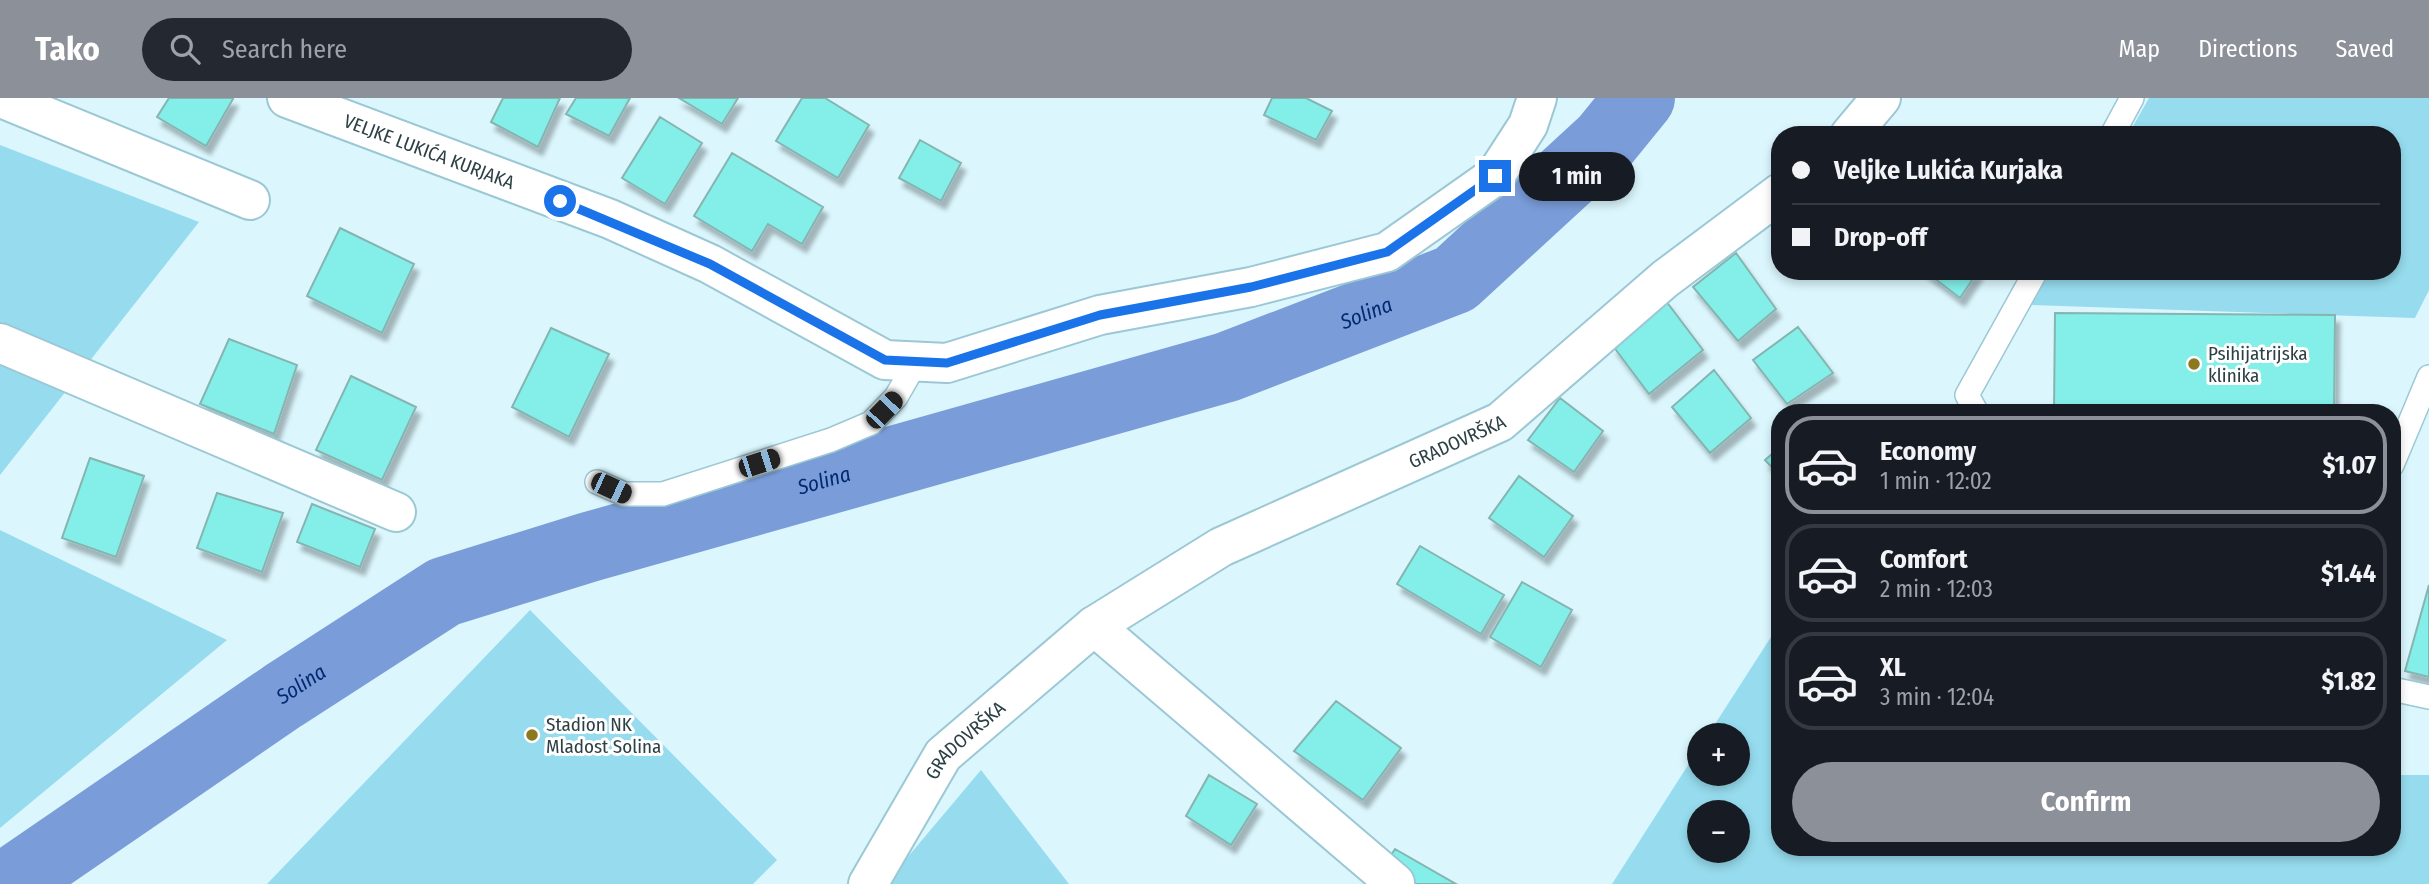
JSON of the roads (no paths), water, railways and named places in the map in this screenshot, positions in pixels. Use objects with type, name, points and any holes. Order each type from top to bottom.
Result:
[{"type":"street","points":[[1,98],[250,200]]},
{"type":"street","name":"VELJKE LUKIĆA KURJAKA","points":[[287,98],[610,219],[710,264],[885,360],[915,364],[947,363],[1100,315],[1251,287],[1387,252],[1495,176],[1528,125],[1537,98]]},
{"type":"street","points":[[1858,126],[1881,98]]},
{"type":"street","name":"GRADOVRŠKA","points":[[869,884],[943,755],[1094,626],[1222,547],[1500,422],[1665,279],[1771,200]]},
{"type":"street","points":[[0,343],[396,512]]},
{"type":"street","points":[[1094,626],[1395,883]]},
{"type":"lane","points":[[2117,126],[2132,98]]},
{"type":"lane","points":[[1972,404],[1967,395],[2031,280]]},
{"type":"lane","points":[[597,482],[624,494],[663,494],[831,440],[871,423],[896,397],[915,364]]},
{"type":"lane","points":[[2401,444],[2429,377]]},
{"type":"lane","points":[[2401,691],[2429,697]]},
{"type":"waterway","name":"Solina","points":[[9,884],[283,696],[444,592],[589,547],[1227,367],[1455,279],[1605,141],[1640,98]]},
{"type":"place","name":"Psihijatrijska klinika","points":[[2194,364]]},
{"type":"place","name":"Stadion NK Mladost Solina","points":[[532,735]]}]
